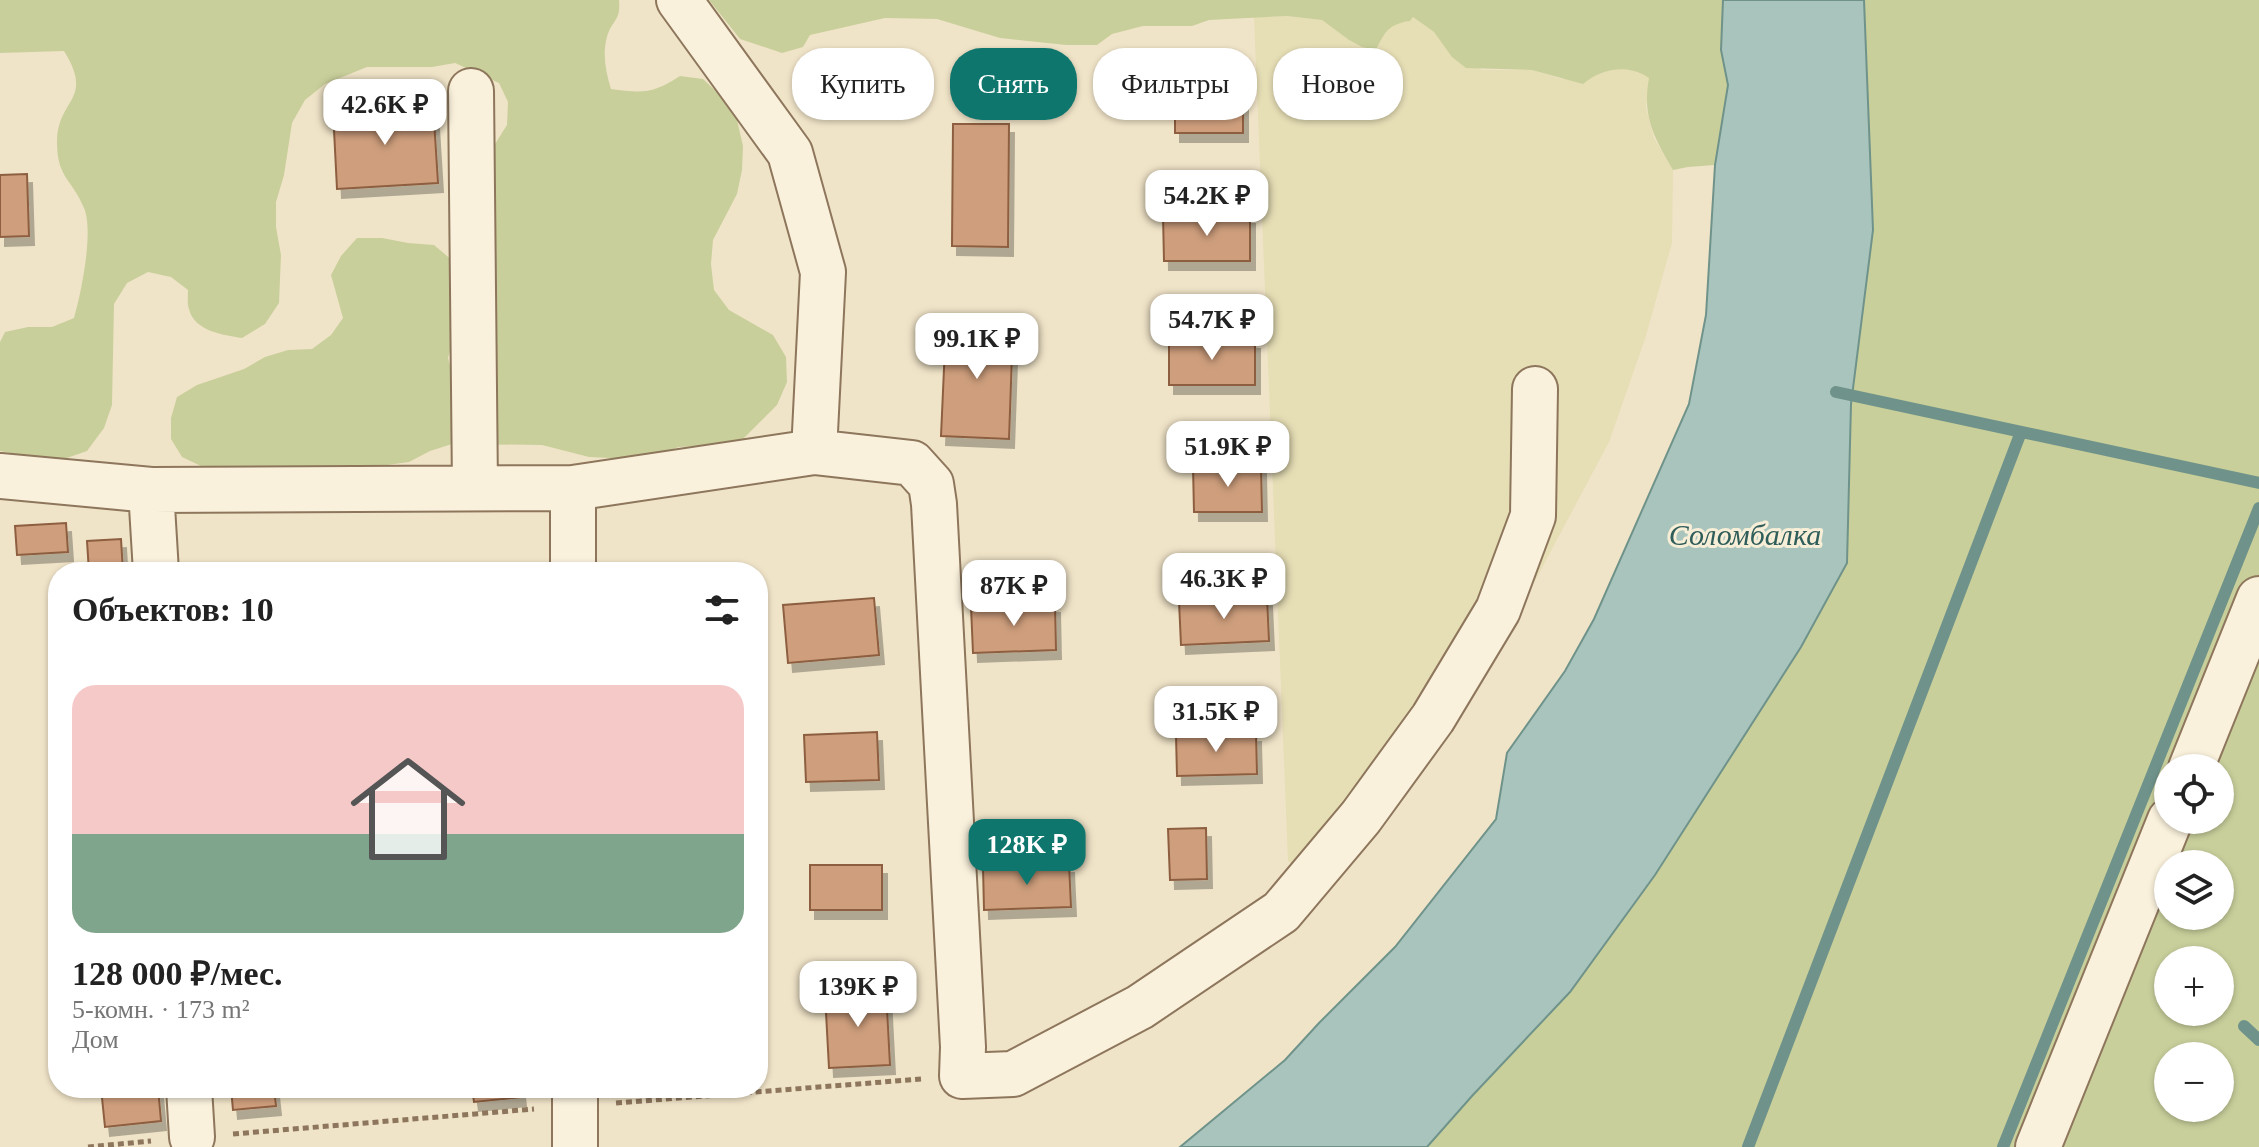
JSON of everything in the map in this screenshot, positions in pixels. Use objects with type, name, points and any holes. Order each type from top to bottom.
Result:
[{"type":"street","points":[[679,0],[790,153],[823,272],[814,452]]},
{"type":"street","points":[[471,91],[475,488]]},
{"type":"street","points":[[0,476],[151,490],[573,488],[814,452],[912,463],[931,484],[934,504],[962,1076],[1013,1074],[1140,1007],[1281,912],[1361,817],[1433,718],[1498,610],[1533,516],[1535,389]]},
{"type":"street","points":[[573,488],[573,562]]},
{"type":"street","points":[[151,490],[155,562]]},
{"type":"street","points":[[2197,754],[2259,599]]},
{"type":"street","points":[[2038,1147],[2164,834]]},
{"type":"street","points":[[190,1098],[192,1137]]},
{"type":"street","points":[[575,1098],[575,1147]]},
{"type":"path","points":[[88,1147],[192,1137]]},
{"type":"shaded area","points":[[1287,16],[1322,20],[1362,47],[1395,23],[1410,21],[1413,17],[1434,32],[1443,44],[1482,70],[1532,70],[1562,79],[1611,69],[1643,73],[1649,77],[1646,108],[1654,138],[1673,170],[1672,243],[1645,339],[1609,442],[1535,581],[1461,704],[1319,886],[1288,861],[1254,17]]},
{"type":"green space","points":[[0,0],[619,0],[619,13],[609,31],[605,50],[611,89],[647,91],[680,76],[703,79],[722,97],[737,120],[743,146],[742,170],[737,194],[713,240],[711,264],[714,290],[729,310],[773,335],[786,357],[787,382],[777,405],[743,439],[722,445],[679,447],[633,459],[589,457],[542,445],[452,444],[409,462],[387,465],[224,470],[203,467],[182,457],[171,439],[171,418],[177,397],[197,385],[244,369],[265,357],[288,350],[312,349],[331,335],[343,318],[331,275],[341,256],[357,238],[434,245],[453,261],[461,310],[448,358],[455,384],[489,165],[495,144],[507,125],[508,102],[499,83],[455,63],[432,67],[367,67],[325,84],[305,100],[292,123],[284,175],[276,202],[281,255],[279,303],[265,324],[242,338],[210,331],[192,316],[188,290],[171,277],[148,272],[127,283],[114,304],[112,405],[104,428],[87,451],[64,459],[43,459],[0,451],[0,342],[5,332],[28,327],[52,327],[74,318],[83,279],[88,232],[84,208],[62,171],[58,154],[62,116],[75,90],[73,67],[64,51],[0,53]]},
{"type":"green space","points":[[709,0],[1723,0],[1721,50],[1728,85],[1715,165],[1673,170],[1651,126],[1647,104],[1649,78],[1641,73],[1614,70],[1583,84],[1532,70],[1466,68],[1452,57],[1434,32],[1413,17],[1388,30],[1377,48],[1362,47],[1322,20],[1287,16],[1209,20],[1192,26],[1143,26],[1112,34],[1097,45],[1000,38],[937,19],[885,18],[810,35],[803,47],[782,53],[740,39]]},
{"type":"green space","points":[[1864,0],[2259,0],[2259,1147],[1427,1147],[1570,992],[1655,875],[1801,647],[1847,563],[1865,44]]},
{"type":"water","name":"Соломбалка","points":[[1723,0],[1864,0],[1873,230],[1851,404],[1847,563],[1801,647],[1655,875],[1570,992],[1427,1147],[1180,1147],[1285,1060],[1395,947],[1496,819],[1507,753],[1565,671],[1594,619],[1689,404],[1706,315],[1715,165],[1728,85],[1721,50]]},
{"type":"building","points":[[433,104],[438,183],[337,189],[333,110]]},
{"type":"building","points":[[1175,120],[1243,120],[1243,133],[1175,133]]},
{"type":"building","points":[[953,124],[1009,124],[1008,247],[952,246]]},
{"type":"building","points":[[27,174],[29,236],[0,237],[0,175]]},
{"type":"building","points":[[1163,215],[1250,215],[1250,261],[1164,261]]},
{"type":"building","points":[[946,324],[1013,326],[1009,439],[941,436]]},
{"type":"building","points":[[1169,339],[1255,340],[1255,385],[1169,385]]},
{"type":"building","points":[[1261,465],[1262,512],[1194,512],[1193,466]]},
{"type":"building","points":[[66,523],[68,552],[17,555],[15,526]]},
{"type":"building","points":[[121,539],[122,562],[88,562],[87,541]]},
{"type":"building","points":[[1267,597],[1269,641],[1181,645],[1179,601]]},
{"type":"building","points":[[874,598],[879,655],[788,663],[783,605]]},
{"type":"building","points":[[1055,604],[1056,650],[973,653],[971,607]]},
{"type":"building","points":[[877,732],[879,780],[806,782],[804,735]]},
{"type":"building","points":[[1256,733],[1257,774],[1177,776],[1176,735]]},
{"type":"building","points":[[1206,828],[1207,879],[1170,880],[1168,829]]},
{"type":"building","points":[[1069,864],[1071,907],[984,910],[983,867]]},
{"type":"building","points":[[810,865],[882,865],[882,910],[810,910]]},
{"type":"building","points":[[886,990],[890,1065],[829,1068],[825,994]]},
{"type":"building","points":[[102,1098],[159,1098],[161,1121],[105,1127]]},
{"type":"building","points":[[232,1098],[275,1098],[276,1106],[233,1110]]},
{"type":"building","points":[[473,1098],[512,1098],[474,1102]]},
{"type":"waterway","points":[[1836,392],[2259,483]]},
{"type":"waterway","points":[[1748,1147],[2021,432]]},
{"type":"waterway","points":[[2003,1147],[2259,508]]},
{"type":"waterway","points":[[2244,1026],[2259,1040]]}]
